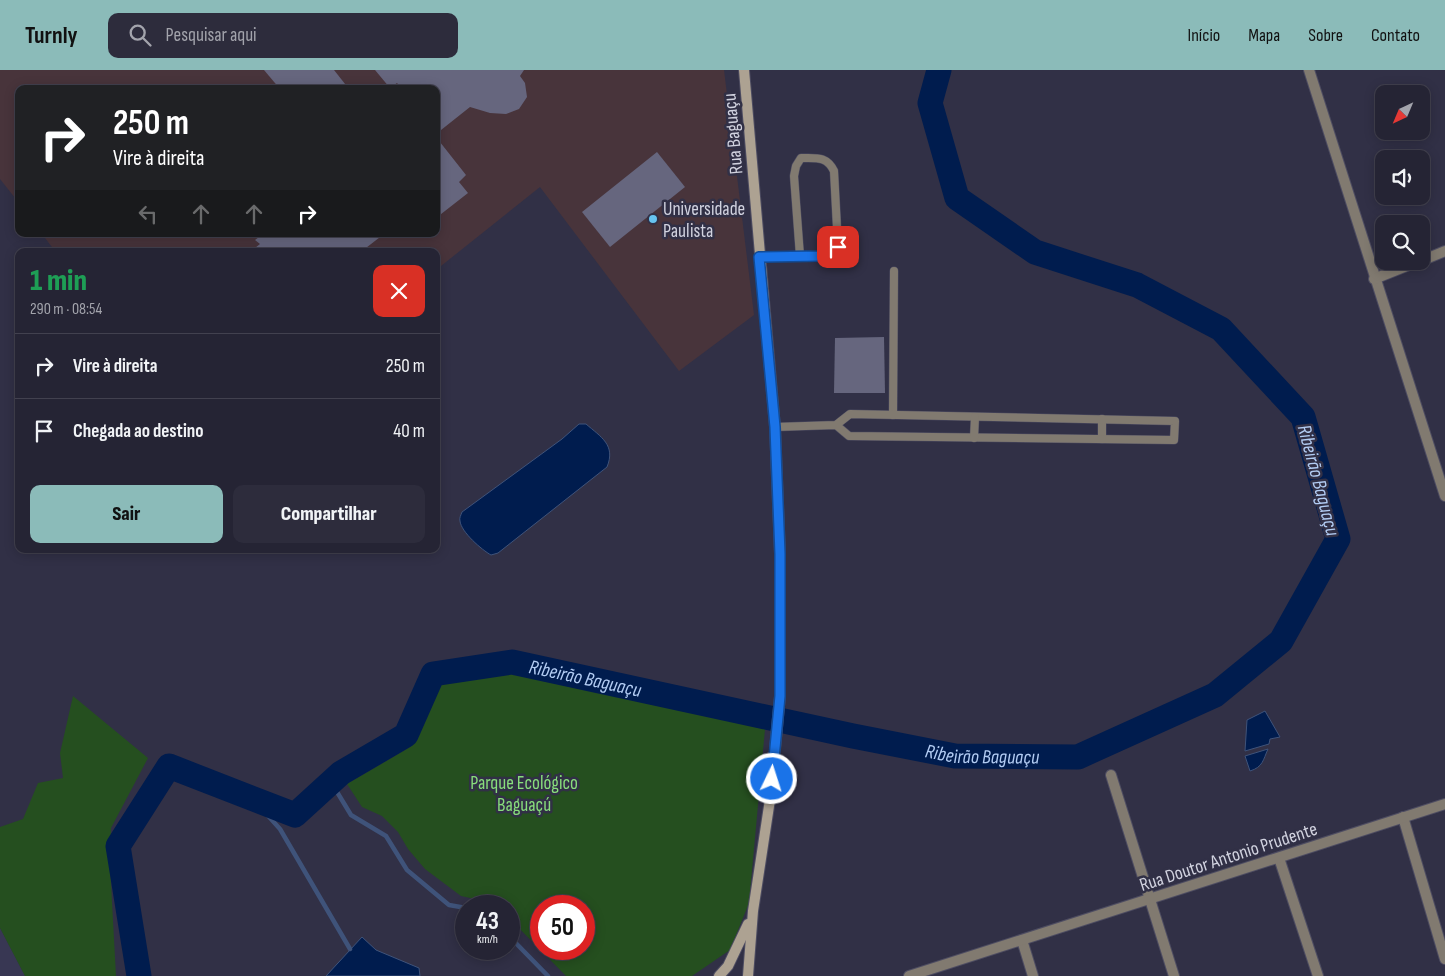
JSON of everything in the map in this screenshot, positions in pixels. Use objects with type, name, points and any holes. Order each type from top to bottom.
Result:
[{"type":"main road","name":"Rua Baguaçu","points":[[744,70],[775,427],[780,554],[780,696],[771,793],[753,912]]},
{"type":"main road","points":[[719,976],[744,936],[753,912]]},
{"type":"main road","points":[[748,976],[753,912]]},
{"type":"street","points":[[1309,70],[1374,279],[1445,496]]},
{"type":"street","points":[[1430,257],[1445,251]]},
{"type":"street","points":[[1374,279],[1397,270]]},
{"type":"street","points":[[1111,775],[1174,976]]},
{"type":"street","name":"Rua Doutor Antonio Prudente","points":[[909,976],[1445,804]]},
{"type":"street","points":[[1402,818],[1445,959]]},
{"type":"street","points":[[1279,858],[1318,976]]},
{"type":"street","points":[[1022,940],[1033,976]]},
{"type":"lane","points":[[759,257],[821,256],[831,253],[838,247],[834,171],[830,163],[820,158],[801,158],[796,166],[794,176],[800,256]]},
{"type":"lane","points":[[893,414],[894,271]]},
{"type":"lane","points":[[775,427],[836,425],[850,414],[1175,421],[1174,440],[849,436],[836,425]]},
{"type":"lane","points":[[974,438],[975,416]]},
{"type":"lane","points":[[1102,419],[1102,439]]},
{"type":"shaded area","name":"Universidade Paulista","points":[[0,70],[724,70],[754,315],[679,371],[540,187],[440,267],[440,248],[53,248],[44,237],[440,237],[440,85],[15,85],[15,198],[0,179]]},
{"type":"shaded area","points":[[0,928],[25,976],[0,976]]},
{"type":"green space","name":"Parque Ecológico Baguaçú","points":[[512,673],[765,729],[749,903],[730,950],[692,976],[566,976],[550,960],[595,960],[595,895],[530,895],[530,939],[520,929],[520,895],[460,895],[425,869],[408,849],[398,832],[382,816],[362,807],[347,784],[410,747],[442,682]]},
{"type":"green space","points":[[73,696],[148,758],[111,828],[110,865],[116,976],[25,976],[0,928],[0,827],[23,819],[38,783],[63,778],[60,753]]},
{"type":"water","points":[[579,424],[586,424],[606,442],[610,453],[607,467],[498,553],[491,555],[472,540],[461,525],[462,512],[562,439]]},
{"type":"water","points":[[1265,711],[1280,737],[1270,739],[1269,744],[1245,751],[1247,720]]},
{"type":"water","points":[[1268,749],[1260,765],[1250,771],[1245,756]]},
{"type":"water","points":[[362,937],[376,950],[419,968],[420,976],[326,976]]},
{"type":"building","points":[[264,70],[334,70],[346,85],[277,85]]},
{"type":"building","points":[[375,70],[524,70],[520,76],[525,83],[527,97],[519,109],[506,114],[490,113],[470,107],[440,131],[440,85],[399,85],[397,83],[388,85]]},
{"type":"building","points":[[440,142],[466,175],[459,182],[468,193],[440,215]]},
{"type":"building","points":[[657,152],[685,187],[610,247],[582,212]]},
{"type":"building","points":[[259,237],[380,237],[366,248],[255,248],[260,244],[255,240]]},
{"type":"building","points":[[884,337],[885,393],[834,393],[835,338]]},
{"type":"waterway","name":"Ribeirão Baguaçu","points":[[139,976],[118,846],[169,766],[295,815],[341,773],[406,735],[433,674],[512,662],[853,736],[955,756],[1078,757],[1215,695],[1281,641],[1338,539],[1303,417],[1221,329],[1137,285],[1035,252],[957,198],[930,103],[939,70]]},
{"type":"waterway","points":[[331,782],[351,815],[386,836],[407,870],[449,905],[455,906]]},
{"type":"waterway","points":[[253,799],[280,829],[350,949]]},
{"type":"waterway","points":[[520,947],[548,976]]},
{"type":"place","name":"Universidade Paulista","points":[[653,219]]},
{"type":"route","points":[[772,779],[780,696],[780,554],[775,427],[759,257],[821,256],[831,253],[838,247]]}]
